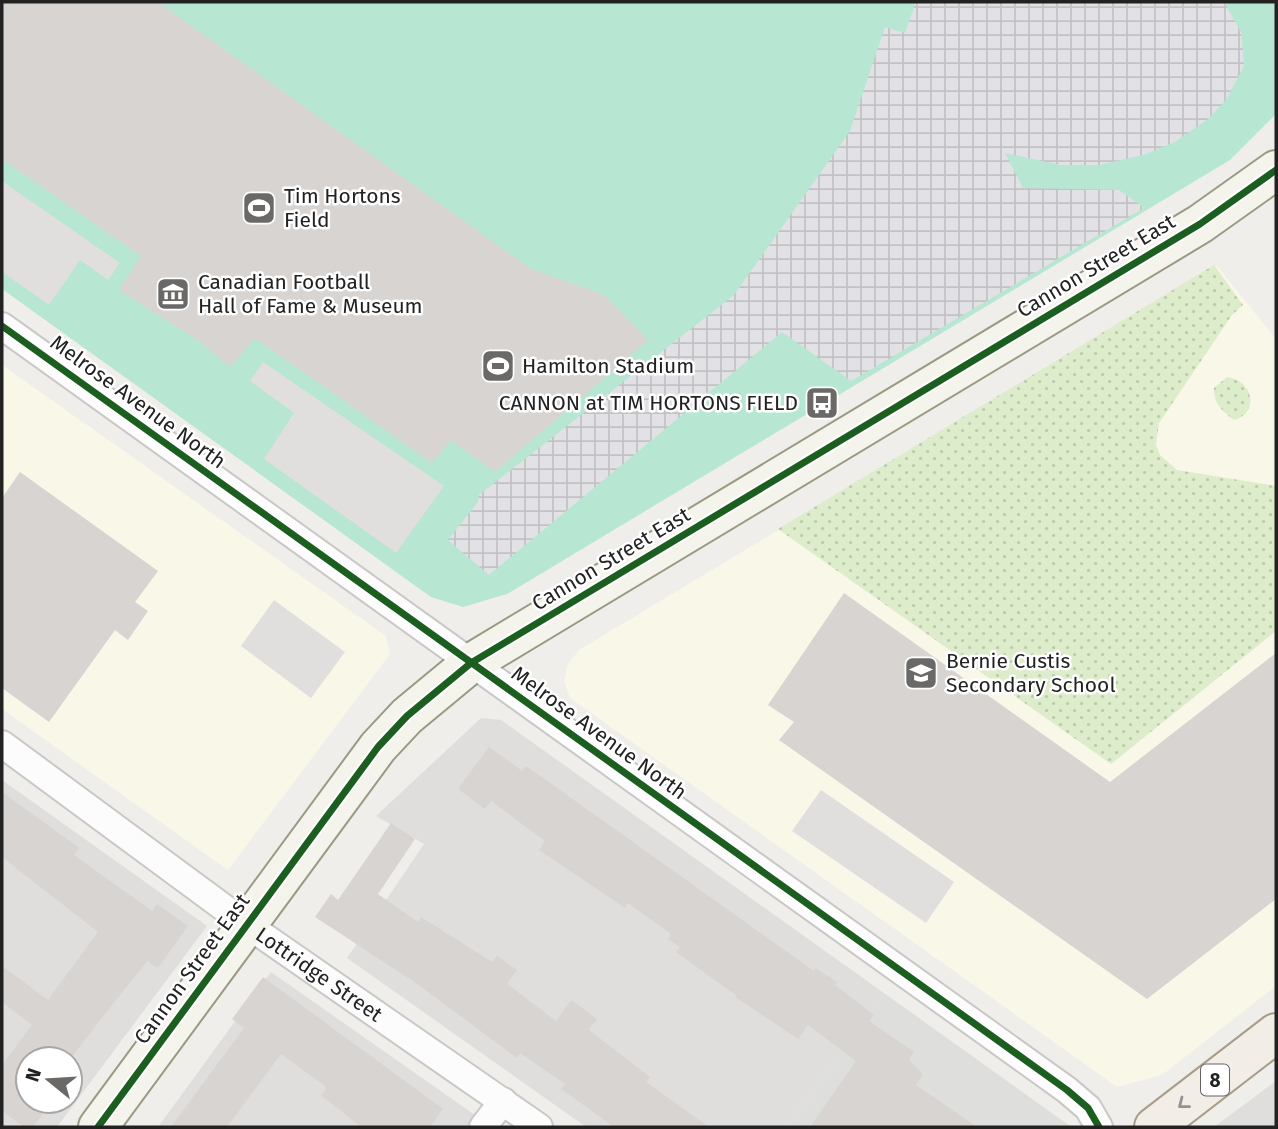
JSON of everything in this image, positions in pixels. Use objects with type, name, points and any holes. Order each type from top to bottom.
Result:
[{"type":"main road","name":"Cannon Street East","points":[[98,1127],[378,747],[407,716],[471,663],[1200,224],[1276,170]]},
{"type":"main road","name":"8","points":[[1154,1127],[1276,1032]]},
{"type":"street","name":"Melrose Avenue North","points":[[2,326],[1067,1090],[1088,1108],[1099,1127]]},
{"type":"street","name":"Lottridge Street","points":[[2,744],[246,924],[538,1127]]},
{"type":"street","points":[[483,1127],[503,1101]]},
{"type":"shaded area","points":[[916,2],[1224,2],[1241,32],[1244,66],[1226,100],[1208,119],[1175,142],[1143,155],[1099,165],[1061,165],[1005,153],[1023,188],[1119,190],[1144,208],[851,381],[782,332],[489,575],[448,540],[478,502],[479,495],[734,295],[850,131],[885,27],[905,33]]},
{"type":"shaded area","points":[[2,181],[120,263],[108,280],[80,260],[49,305],[2,272]]},
{"type":"shaded area","name":"Bernie Custis Secondary School","points":[[1217,266],[1276,339],[1276,986],[1162,1075],[1117,1087],[570,698],[564,682],[568,664],[579,650]]},
{"type":"shaded area","points":[[263,362],[444,486],[396,553],[264,459],[294,413],[250,381]]},
{"type":"shaded area","points":[[2,365],[386,636],[390,654],[228,870],[2,709]]},
{"type":"shaded area","points":[[274,600],[345,652],[311,698],[241,646]]},
{"type":"shaded area","points":[[481,718],[501,720],[884,993],[788,1127],[586,1127],[347,958],[424,844],[376,816]]},
{"type":"shaded area","points":[[2,780],[207,926],[84,1091],[84,1045],[14,1045],[14,1115],[66,1115],[57,1127],[2,1127]]},
{"type":"shaded area","points":[[821,790],[954,882],[926,923],[792,831]]},
{"type":"shaded area","points":[[271,972],[492,1127],[158,1127]]},
{"type":"shaded area","points":[[884,993],[1070,1126],[788,1127]]},
{"type":"shaded area","points":[[1276,1081],[1276,1127],[1214,1127]]},
{"type":"green space","name":"Hamilton Stadium","points":[[2,2],[1276,2],[1276,114],[1230,160],[507,594],[463,607],[431,597],[2,289]]},
{"type":"green space","points":[[1214,265],[1243,305],[1232,315],[1159,423],[1156,445],[1160,455],[1177,470],[1276,486],[1276,631],[1111,764],[778,529]]},
{"type":"green space","points":[[1227,377],[1243,384],[1250,397],[1248,411],[1234,420],[1219,407],[1214,393],[1214,388]]},
{"type":"building","name":"Tim Hortons Field","points":[[2,2],[158,2],[531,269],[603,294],[648,340],[495,472],[451,440],[432,463],[255,338],[230,367],[199,341],[119,290],[141,256],[2,159]]},
{"type":"building","points":[[20,472],[158,571],[135,602],[148,611],[128,640],[115,630],[49,722],[2,688],[2,498]]},
{"type":"building","points":[[844,593],[1110,782],[1276,653],[1276,899],[1147,999],[779,740],[794,722],[768,705]]},
{"type":"building","points":[[489,747],[522,771],[526,766],[814,971],[816,968],[837,982],[835,985],[874,1015],[869,1021],[914,1052],[909,1060],[923,1074],[916,1085],[977,1127],[810,1127],[856,1061],[808,1025],[798,1039],[735,997],[736,995],[676,952],[680,947],[668,939],[671,934],[628,903],[625,908],[539,850],[545,841],[491,801],[485,809],[458,789]]},
{"type":"building","points":[[2,792],[79,848],[74,855],[152,911],[157,904],[188,926],[158,968],[147,961],[81,1045],[17,1045],[32,1025],[2,1002],[2,966],[48,1000],[98,932],[2,857]]},
{"type":"building","points":[[391,823],[415,839],[378,894],[418,922],[421,917],[492,962],[497,956],[517,970],[507,984],[556,1021],[571,1000],[597,1019],[589,1030],[650,1077],[646,1082],[709,1127],[614,1127],[561,1089],[565,1084],[520,1053],[517,1058],[416,983],[315,917],[331,894],[338,900]]},
{"type":"building","points":[[263,977],[443,1109],[430,1127],[361,1127],[321,1095],[326,1089],[324,1085],[281,1054],[227,1127],[171,1127],[244,1028],[232,1019]]},
{"type":"building","points":[[14,1049],[14,1115],[42,1115],[33,1127],[24,1127],[2,1111],[2,1065]]},
{"type":"cycle path","points":[[98,1127],[378,747],[407,716],[471,663],[1200,224],[1276,170]]},
{"type":"cycle path","points":[[2,326],[1067,1090],[1088,1108],[1099,1127]]},
{"type":"place","name":"Tim Hortons Field","points":[[259,208]]},
{"type":"place","name":"Canadian Football Hall of Fame & Museum","points":[[173,294]]},
{"type":"place","name":"Hamilton Stadium","points":[[498,366]]},
{"type":"place","name":"CANNON at TIM HORTONS FIELD","points":[[822,403]]},
{"type":"place","name":"Bernie Custis Secondary School","points":[[921,673]]}]
